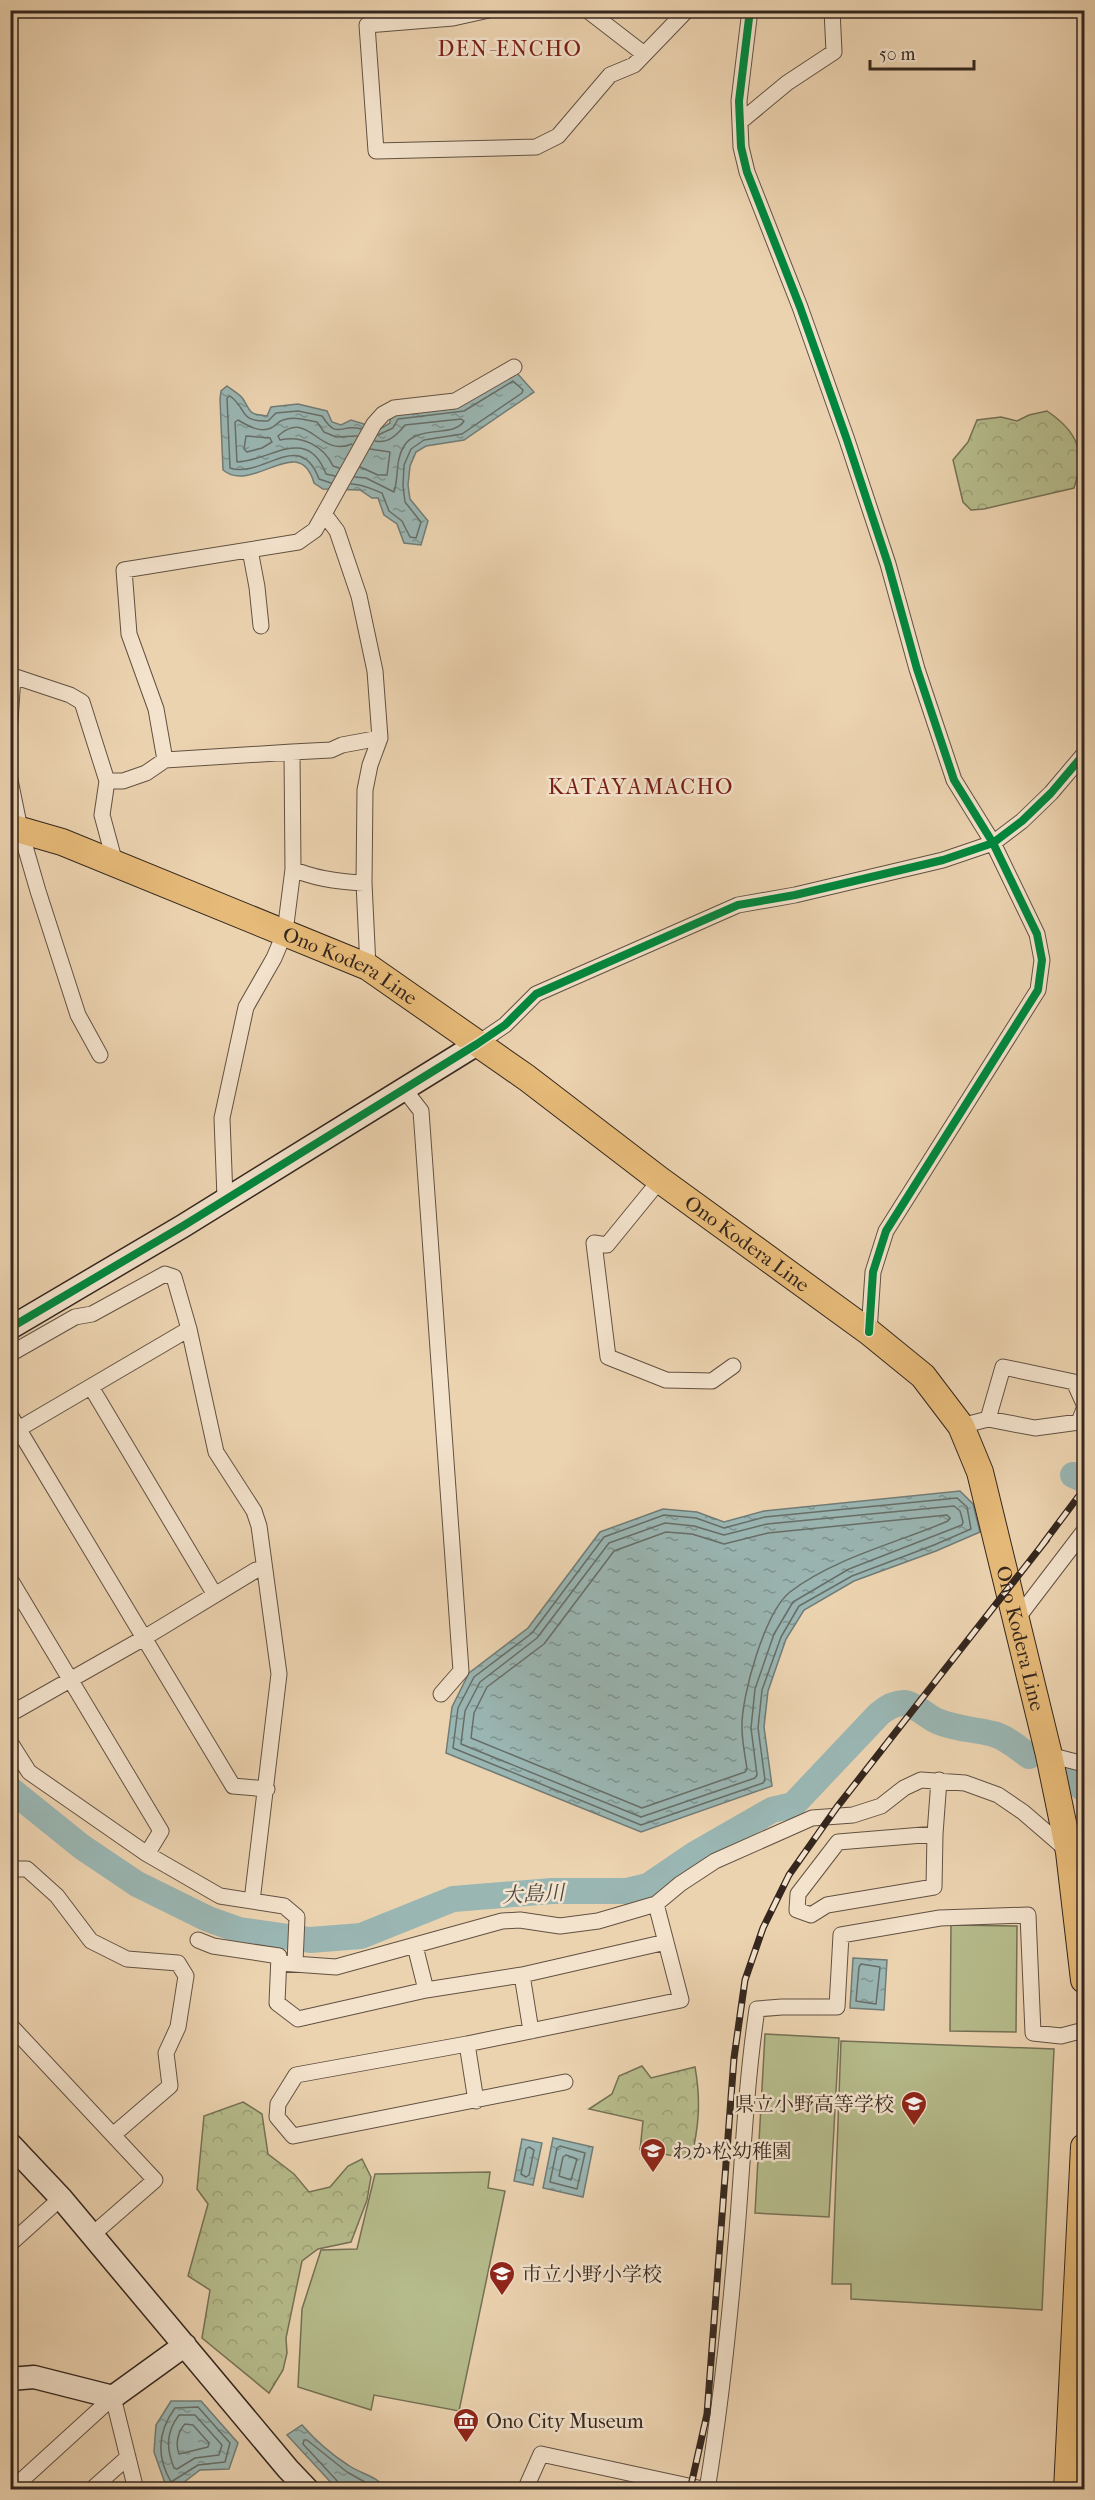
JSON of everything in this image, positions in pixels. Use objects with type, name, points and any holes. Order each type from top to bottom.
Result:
[{"type":"main road","name":"Ono Kodera Line","points":[[15,828],[62,842],[368,967],[527,1078],[869,1332],[924,1376],[961,1426],[980,1472],[1049,1755],[1069,1852],[1083,1948],[1084,1980]]},
{"type":"main road","points":[[1067,2490],[1082,2272],[1084,2147]]},
{"type":"street","points":[[489,10],[453,18],[367,25],[376,151],[536,147],[558,136],[610,75],[634,64],[687,10]]},
{"type":"street","points":[[587,10],[644,54]]},
{"type":"street","points":[[750,10],[740,90],[741,147],[747,172],[800,307],[847,440],[888,564],[917,669],[954,780],[993,843],[1037,934],[1041,960],[1038,990],[886,1232],[873,1272],[869,1332]]},
{"type":"street","points":[[740,122],[787,83],[834,52],[832,10]]},
{"type":"street","points":[[165,760],[156,709],[129,634],[124,570],[298,542],[315,530],[325,515],[331,500],[374,424],[383,414],[394,408],[454,401],[514,367]]},
{"type":"street","points":[[325,515],[337,531],[359,596],[375,670],[380,738],[370,765],[365,790],[364,883],[368,967]]},
{"type":"street","points":[[250,550],[258,587],[261,626]]},
{"type":"street","points":[[10,721],[13,676],[70,695],[82,702],[107,781],[102,815],[115,863]]},
{"type":"street","points":[[107,781],[123,781],[146,773],[165,760],[331,750],[342,745],[380,738]]},
{"type":"street","points":[[225,1198],[222,1118],[246,1007],[274,958],[285,932],[293,869],[292,752]]},
{"type":"street","points":[[10,1328],[183,1226],[477,1044],[505,1025],[536,994],[738,905],[795,895],[943,860],[993,843],[1022,821],[1051,793],[1084,754]]},
{"type":"street","points":[[10,780],[15,828],[78,1015],[100,1055]]},
{"type":"street","points":[[293,869],[308,876],[345,883],[364,883]]},
{"type":"street","points":[[404,1089],[421,1111],[461,1671],[441,1694]]},
{"type":"street","points":[[660,1179],[607,1245],[594,1244],[608,1357],[666,1380],[712,1381],[733,1366]]},
{"type":"street","points":[[10,1354],[75,1317],[92,1314],[165,1274],[174,1277],[189,1329],[216,1452],[254,1511],[259,1526],[279,1674],[252,1901]]},
{"type":"street","points":[[15,1432],[189,1329]]},
{"type":"street","points":[[961,1426],[988,1419],[1035,1428],[1079,1422],[1084,1406],[1074,1382],[1003,1367],[988,1419]]},
{"type":"street","points":[[91,1387],[215,1595]]},
{"type":"street","points":[[10,1415],[15,1432],[144,1638],[233,1786],[267,1789]]},
{"type":"street","points":[[1016,1620],[1084,1532]]},
{"type":"street","points":[[10,1714],[144,1638],[256,1570],[265,1570]]},
{"type":"street","points":[[10,1579],[161,1831],[147,1854]]},
{"type":"street","points":[[10,1742],[29,1772],[147,1854],[220,1896],[284,1906],[297,1917],[277,2002],[298,2019],[426,1990],[522,1975],[666,1942]]},
{"type":"street","points":[[1049,1755],[1083,1762]]},
{"type":"street","points":[[198,1940],[213,1946],[279,1956],[287,1963],[336,1967],[502,1921],[520,1920],[560,1926],[598,1921],[656,1904],[680,1884],[715,1861],[782,1831],[812,1818],[853,1815],[881,1806],[903,1788],[921,1780],[965,1783],[998,1795],[1023,1812],[1069,1852]]},
{"type":"street","points":[[935,1834],[838,1842],[798,1894],[797,1910],[811,1916],[827,1905],[934,1887],[939,1780]]},
{"type":"street","points":[[10,1869],[27,1869],[57,1896],[91,1941],[127,1959],[178,1963],[186,1976],[178,2027],[166,2053],[170,2086],[113,2135]]},
{"type":"street","points":[[565,2082],[293,2136],[278,2117],[278,2104],[296,2075],[467,2044],[681,2000],[656,1904]]},
{"type":"street","points":[[525,2490],[541,2454],[707,2490],[718,2421],[737,2234],[749,2063],[757,2009],[837,2007],[841,1935],[940,1918],[1028,1915],[1033,2033],[1061,2036],[1084,2030]]},
{"type":"street","points":[[415,1946],[426,1990]]},
{"type":"street","points":[[522,1975],[531,2031]]},
{"type":"street","points":[[10,2025],[155,2180],[92,2235]]},
{"type":"street","points":[[467,2044],[476,2101]]},
{"type":"street","points":[[10,2144],[61,2198],[308,2490]]},
{"type":"street","points":[[10,2244],[61,2198]]},
{"type":"street","points":[[11,2490],[113,2397],[185,2345]]},
{"type":"street","points":[[10,2379],[34,2377],[113,2397]]},
{"type":"street","points":[[113,2397],[136,2490]]},
{"type":"street","points":[[91,2490],[128,2457]]},
{"type":"green space","points":[[1047,411],[1066,427],[1077,444],[1079,464],[1074,488],[971,510],[963,502],[953,460],[968,442],[977,420],[1001,417],[1017,421],[1029,415]]},
{"type":"green space","points":[[951,1925],[1017,1926],[1016,2032],[950,2031]]},
{"type":"green space","points":[[765,2034],[839,2038],[829,2217],[755,2213]]},
{"type":"green space","points":[[841,2041],[1054,2049],[1042,2310],[851,2299],[851,2284],[832,2284]]},
{"type":"green space","points":[[642,2066],[651,2078],[695,2067],[698,2113],[691,2159],[640,2150],[643,2121],[589,2109],[612,2094],[619,2076]]},
{"type":"green space","points":[[243,2102],[262,2114],[268,2154],[294,2174],[309,2192],[330,2187],[348,2166],[362,2159],[371,2177],[367,2200],[351,2242],[318,2249],[302,2261],[286,2338],[287,2353],[283,2370],[269,2393],[202,2338],[210,2290],[188,2276],[208,2204],[197,2189],[204,2116]]},
{"type":"green space","points":[[490,2172],[488,2188],[505,2191],[459,2411],[374,2395],[371,2410],[298,2387],[302,2309],[321,2250],[357,2249],[375,2174]]},
{"type":"water","points":[[516,372],[534,392],[464,440],[426,446],[416,452],[410,466],[408,485],[410,499],[428,521],[421,545],[404,543],[397,524],[384,515],[378,498],[372,498],[360,490],[323,489],[314,483],[307,469],[298,463],[287,463],[248,475],[235,476],[223,470],[220,399],[221,391],[227,386],[240,395],[251,412],[256,414],[267,416],[271,407],[298,404],[327,411],[332,422],[341,425],[351,420],[380,429],[390,423],[390,413],[462,405]]},
{"type":"water","points":[[960,1491],[973,1504],[980,1532],[854,1581],[804,1610],[786,1639],[768,1691],[764,1727],[772,1786],[641,1832],[446,1753],[452,1707],[469,1673],[528,1628],[600,1532],[663,1509],[697,1512],[724,1522],[764,1511]]},
{"type":"water","points":[[853,1958],[887,1960],[884,2010],[850,2008]]},
{"type":"water","points":[[553,2138],[593,2147],[583,2197],[543,2188]]},
{"type":"water","points":[[522,2139],[542,2143],[533,2185],[514,2181]]},
{"type":"water","points":[[171,2401],[201,2401],[238,2443],[229,2469],[200,2470],[175,2489],[167,2489],[154,2452],[156,2425]]},
{"type":"water","points":[[302,2425],[335,2456],[379,2481],[387,2489],[337,2489],[287,2435]]},
{"type":"waterway","points":[[1073,1475],[1084,1480]]},
{"type":"waterway","name":"大島川","points":[[10,1789],[82,1847],[137,1884],[208,1919],[239,1930],[310,1940],[361,1936],[453,1899],[552,1891],[627,1891],[648,1886],[695,1854],[772,1810],[793,1805],[879,1714],[897,1704],[904,1703],[912,1706],[944,1724],[998,1735],[1029,1756]]},
{"type":"waterway","name":"大島川","points":[[1061,1772],[1084,1789]]},
{"type":"railway","points":[[1042,1545],[1084,1489]]},
{"type":"railway","points":[[690,2490],[707,2414],[734,2058],[745,1980],[763,1928],[789,1875],[837,1807],[1047,1539]]},
{"type":"cycle path","points":[[750,10],[739,101],[741,147],[747,172],[800,307],[847,440],[888,564],[917,669],[954,780],[993,843],[1037,934],[1042,960],[1038,990],[886,1231],[873,1272],[869,1332]]},
{"type":"cycle path","points":[[10,1328],[183,1226],[477,1044],[505,1025],[536,994],[738,905],[795,895],[943,860],[993,843],[1022,821],[1051,793],[1084,754]]},
{"type":"place","name":"県立小野高等学校","points":[[914,2127]]},
{"type":"place","name":"わか松幼稚園","points":[[653,2174]]},
{"type":"place","name":"市立小野小学校","points":[[502,2297]]},
{"type":"place","name":"Ono City Museum","points":[[466,2444]]},
{"type":"district","name":"DEN-ENCHO","points":[[510,48]]},
{"type":"district","name":"KATAYAMACHO","points":[[641,786]]}]
